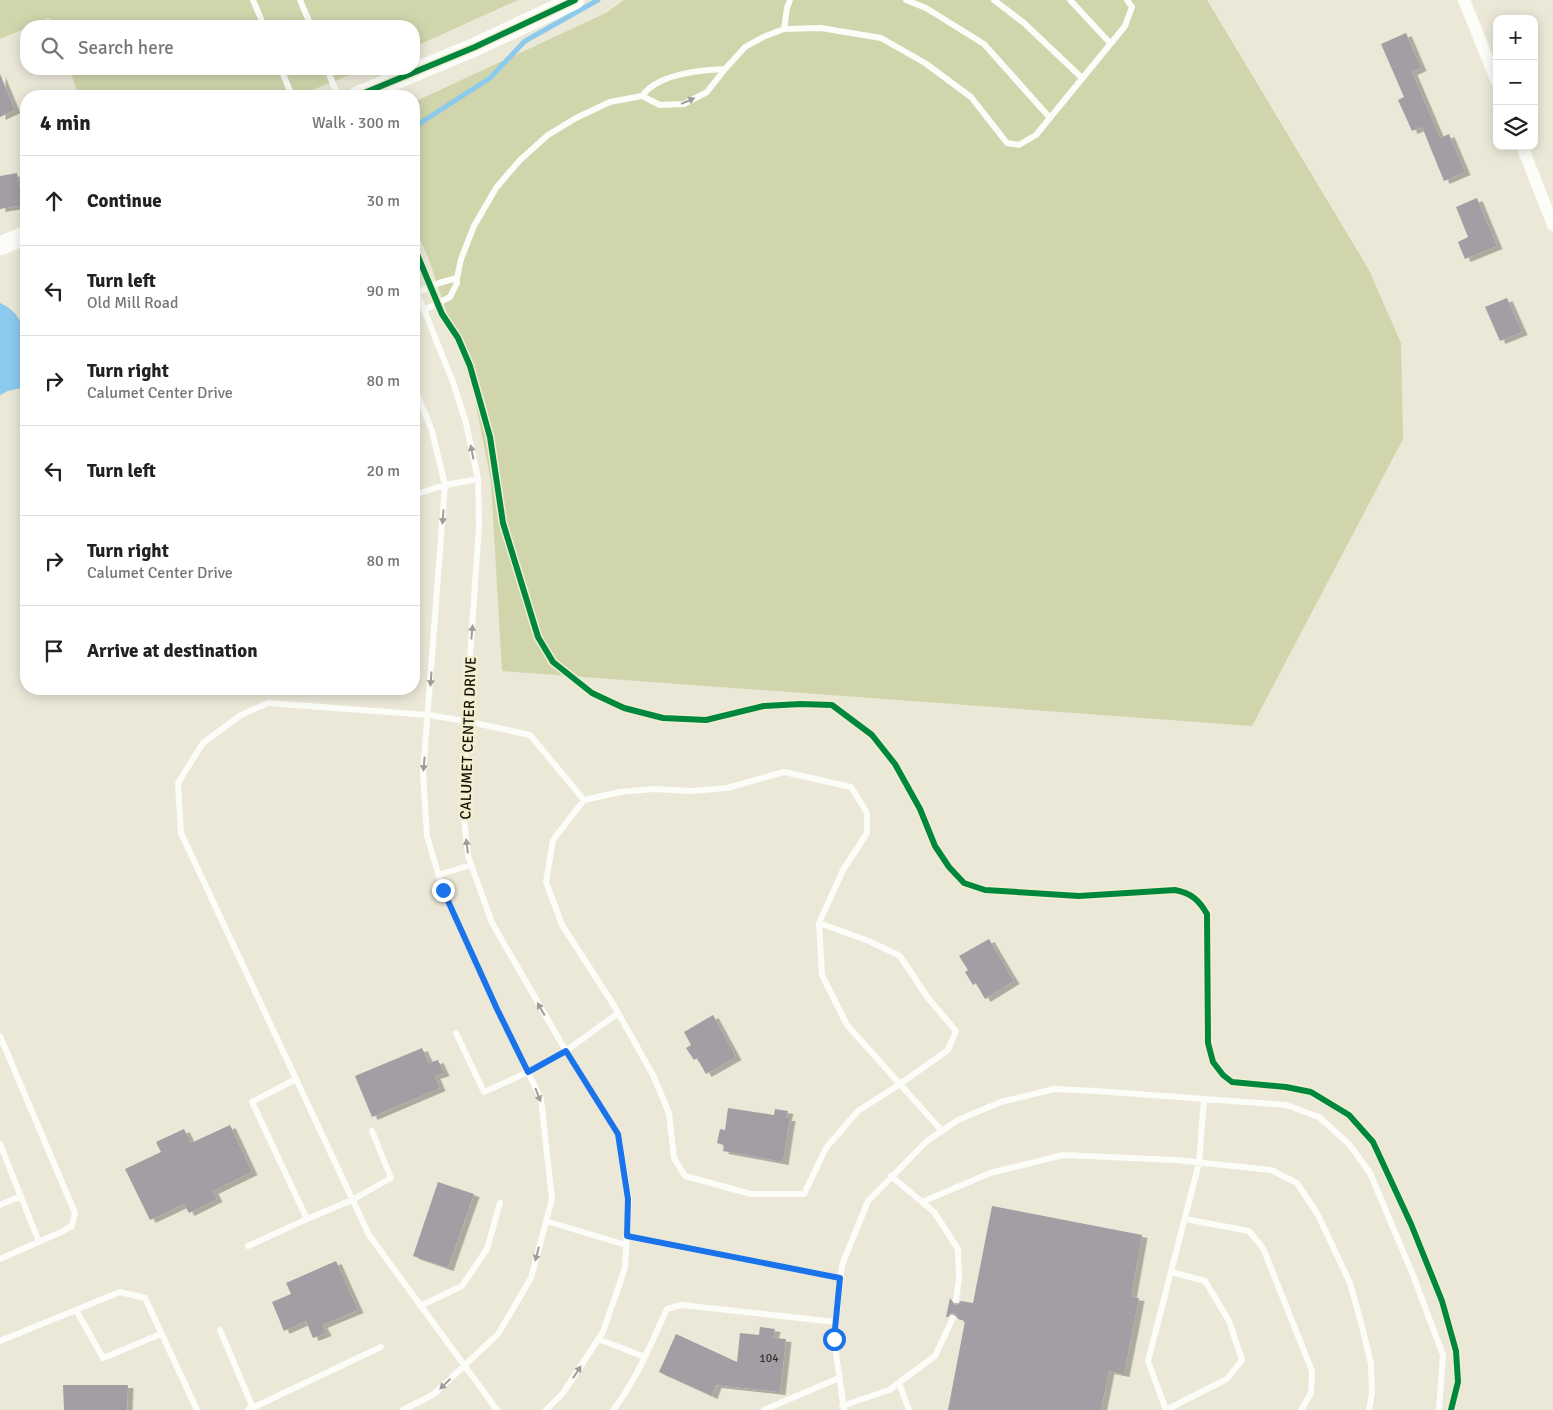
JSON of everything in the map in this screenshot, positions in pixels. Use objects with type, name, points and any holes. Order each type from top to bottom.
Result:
[{"type":"street","points":[[420,70],[575,0]]},
{"type":"street","points":[[1464,0],[1493,72]]},
{"type":"street","points":[[371,90],[407,75]]},
{"type":"street","points":[[1524,150],[1549,204],[1553,225]]},
{"type":"street","points":[[0,246],[20,238]]},
{"type":"lane","points":[[253,0],[261,20]]},
{"type":"lane","points":[[300,0],[308,20]]},
{"type":"lane","points":[[784,29],[790,0]]},
{"type":"lane","points":[[906,0],[926,8],[984,44],[1050,118]]},
{"type":"lane","points":[[994,0],[1024,23],[1082,78]]},
{"type":"lane","points":[[1070,0],[1110,43]]},
{"type":"lane","points":[[424,310],[450,297],[457,283],[461,260],[474,226],[496,188],[520,160],[548,135],[576,118],[610,102],[642,96],[660,105],[684,104],[707,92],[745,47],[763,37],[784,29],[822,28],[881,38],[925,63],[971,97],[1007,143],[1019,145],[1036,135],[1125,26],[1132,7],[1127,0]]},
{"type":"lane","points":[[642,96],[648,89],[660,82],[700,70],[725,69]]},
{"type":"lane","points":[[283,75],[290,90]]},
{"type":"lane","points":[[329,75],[336,90]]},
{"type":"lane","points":[[420,292],[439,283],[457,278]]},
{"type":"lane","name":"CALUMET CENTER DRIVE","points":[[420,300],[453,382],[466,423],[478,480],[480,524],[466,721],[462,811],[468,856],[492,923],[566,1051],[618,1134],[628,1199],[625,1268],[602,1332],[563,1393],[546,1410]]},
{"type":"lane","points":[[403,1410],[434,1394],[498,1334],[530,1278],[552,1199],[541,1099],[489,992],[443,890],[427,836],[423,773],[445,485],[432,431],[420,401]]},
{"type":"lane","points":[[420,494],[445,485],[478,480]]},
{"type":"lane","points":[[497,1410],[369,1235],[181,833],[178,783],[204,743],[241,715],[268,703],[428,715],[530,735],[584,800]]},
{"type":"lane","points":[[819,923],[869,941],[900,956],[928,998],[956,1031],[948,1050],[900,1084],[858,1111],[826,1148],[804,1194],[751,1194],[685,1176],[674,1158],[669,1113],[653,1075],[618,1013],[562,924],[546,882],[553,840],[584,800],[620,792],[653,789],[692,791],[727,788],[784,772],[852,787],[867,813],[867,833],[843,870],[819,923],[822,975],[847,1024],[900,1084],[942,1131]]},
{"type":"lane","points":[[438,875],[471,865]]},
{"type":"lane","points":[[456,1032],[484,1092],[528,1072],[566,1051],[618,1013]]},
{"type":"lane","points":[[0,1036],[75,1214],[72,1226],[0,1259]]},
{"type":"lane","points":[[296,1079],[252,1102],[307,1219]]},
{"type":"lane","points":[[953,1318],[935,1356],[890,1390],[843,1408],[834,1339],[842,1265],[868,1201],[927,1141],[958,1120],[1001,1102],[1054,1089],[1286,1105],[1319,1118],[1349,1144],[1370,1173],[1413,1275],[1443,1356],[1439,1410]]},
{"type":"lane","points":[[1171,1272],[1205,1281],[1229,1322],[1242,1360],[1227,1379],[1166,1410],[1148,1361],[1199,1163],[1204,1099]]},
{"type":"lane","points":[[248,1246],[352,1200],[391,1178],[372,1130]]},
{"type":"lane","points":[[0,1144],[3,1158],[21,1196],[39,1242]]},
{"type":"lane","points":[[922,1202],[990,1173],[1063,1155],[1199,1163],[1271,1170],[1297,1183],[1318,1215],[1350,1283],[1371,1364],[1372,1393],[1369,1410]]},
{"type":"lane","points":[[891,1176],[934,1212],[958,1249],[959,1278],[956,1300]]},
{"type":"lane","points":[[0,1205],[21,1196]]},
{"type":"lane","points":[[420,1306],[462,1286],[487,1249],[500,1204]]},
{"type":"lane","points":[[1185,1219],[1249,1231],[1263,1248],[1312,1371],[1311,1393],[1301,1410]]},
{"type":"lane","points":[[546,1221],[626,1245]]},
{"type":"lane","points":[[627,1236],[840,1278]]},
{"type":"lane","points":[[0,1341],[120,1292],[145,1298],[197,1410]]},
{"type":"lane","points":[[613,1410],[626,1394],[667,1309],[681,1305],[836,1322]]},
{"type":"lane","points":[[76,1310],[103,1358],[161,1334]]},
{"type":"lane","points":[[220,1330],[251,1409],[381,1347]]},
{"type":"lane","points":[[598,1339],[645,1357]]},
{"type":"lane","points":[[764,1410],[839,1378]]},
{"type":"lane","points":[[899,1383],[909,1410]]},
{"type":"green space","points":[[0,0],[518,0],[420,44],[420,20],[50,20],[49,18],[44,20],[20,20],[20,31],[0,39]]},
{"type":"green space","points":[[624,0],[1207,0],[1369,270],[1401,343],[1403,439],[1252,726],[502,671],[491,482],[473,390],[420,238],[420,99],[606,13]]},
{"type":"green space","points":[[71,75],[349,75],[313,90],[77,90]]},
{"type":"water","points":[[0,303],[11,309],[20,322],[20,388],[0,395]]},
{"type":"building","points":[[1406,33],[1421,68],[1412,72],[1440,138],[1449,134],[1465,172],[1444,181],[1422,127],[1412,131],[1398,100],[1404,97],[1381,44]]},
{"type":"building","points":[[0,74],[15,110],[0,117]]},
{"type":"building","points":[[17,173],[20,189],[20,206],[0,209],[0,176]]},
{"type":"building","points":[[1477,198],[1497,246],[1465,259],[1458,242],[1468,237],[1456,207]]},
{"type":"building","points":[[1507,298],[1522,332],[1500,341],[1485,307]]},
{"type":"building","points":[[989,939],[1014,981],[985,999],[976,983],[973,985],[965,972],[968,970],[959,956]]},
{"type":"building","points":[[713,1015],[736,1057],[706,1074],[697,1058],[694,1060],[686,1048],[691,1045],[684,1032]]},
{"type":"building","points":[[422,1048],[429,1063],[438,1060],[444,1073],[435,1076],[440,1088],[372,1117],[355,1076]]},
{"type":"building","points":[[728,1108],[774,1115],[775,1109],[788,1111],[786,1118],[790,1118],[783,1162],[723,1151],[724,1145],[717,1143],[720,1129],[725,1130]]},
{"type":"building","points":[[230,1125],[252,1172],[213,1191],[217,1199],[189,1213],[184,1204],[150,1220],[125,1169],[161,1152],[156,1142],[184,1129],[191,1143]]},
{"type":"building","points":[[438,1182],[474,1194],[448,1268],[413,1256]]},
{"type":"building","points":[[992,1206],[1142,1235],[1131,1297],[1139,1298],[1124,1374],[1109,1371],[1101,1410],[948,1410],[965,1321],[958,1319],[955,1313],[946,1317],[950,1298],[955,1305],[961,1301],[973,1303]]},
{"type":"building","points":[[336,1261],[358,1310],[322,1325],[326,1333],[313,1338],[306,1321],[284,1331],[272,1302],[291,1294],[286,1283]]},
{"type":"building","points":[[760,1327],[775,1329],[773,1338],[786,1339],[780,1392],[716,1385],[712,1396],[659,1372],[676,1334],[737,1362],[740,1333],[759,1335]]},
{"type":"building","points":[[63,1385],[128,1385],[127,1410],[64,1410]]},
{"type":"waterway","points":[[420,123],[490,78],[525,41],[598,0]]},
{"type":"cycle path","points":[[420,70],[475,47],[575,0]]},
{"type":"cycle path","points":[[371,90],[408,75]]},
{"type":"cycle path","points":[[420,261],[442,314],[458,338],[470,366],[490,437],[503,523],[538,637],[553,662],[592,693],[624,708],[663,718],[706,720],[764,706],[832,705],[872,735],[895,764],[920,809],[935,846],[949,867],[964,883],[985,890],[1079,896],[1175,890],[1186,893],[1194,898],[1207,914],[1208,1043],[1213,1062],[1223,1075],[1232,1082],[1286,1087],[1311,1092],[1349,1115],[1373,1142],[1411,1224],[1442,1301],[1456,1351],[1458,1382],[1451,1410]]},
{"type":"route","points":[[443,890],[528,1072],[566,1051],[618,1134],[628,1199],[627,1236],[840,1278],[834,1339]]}]
